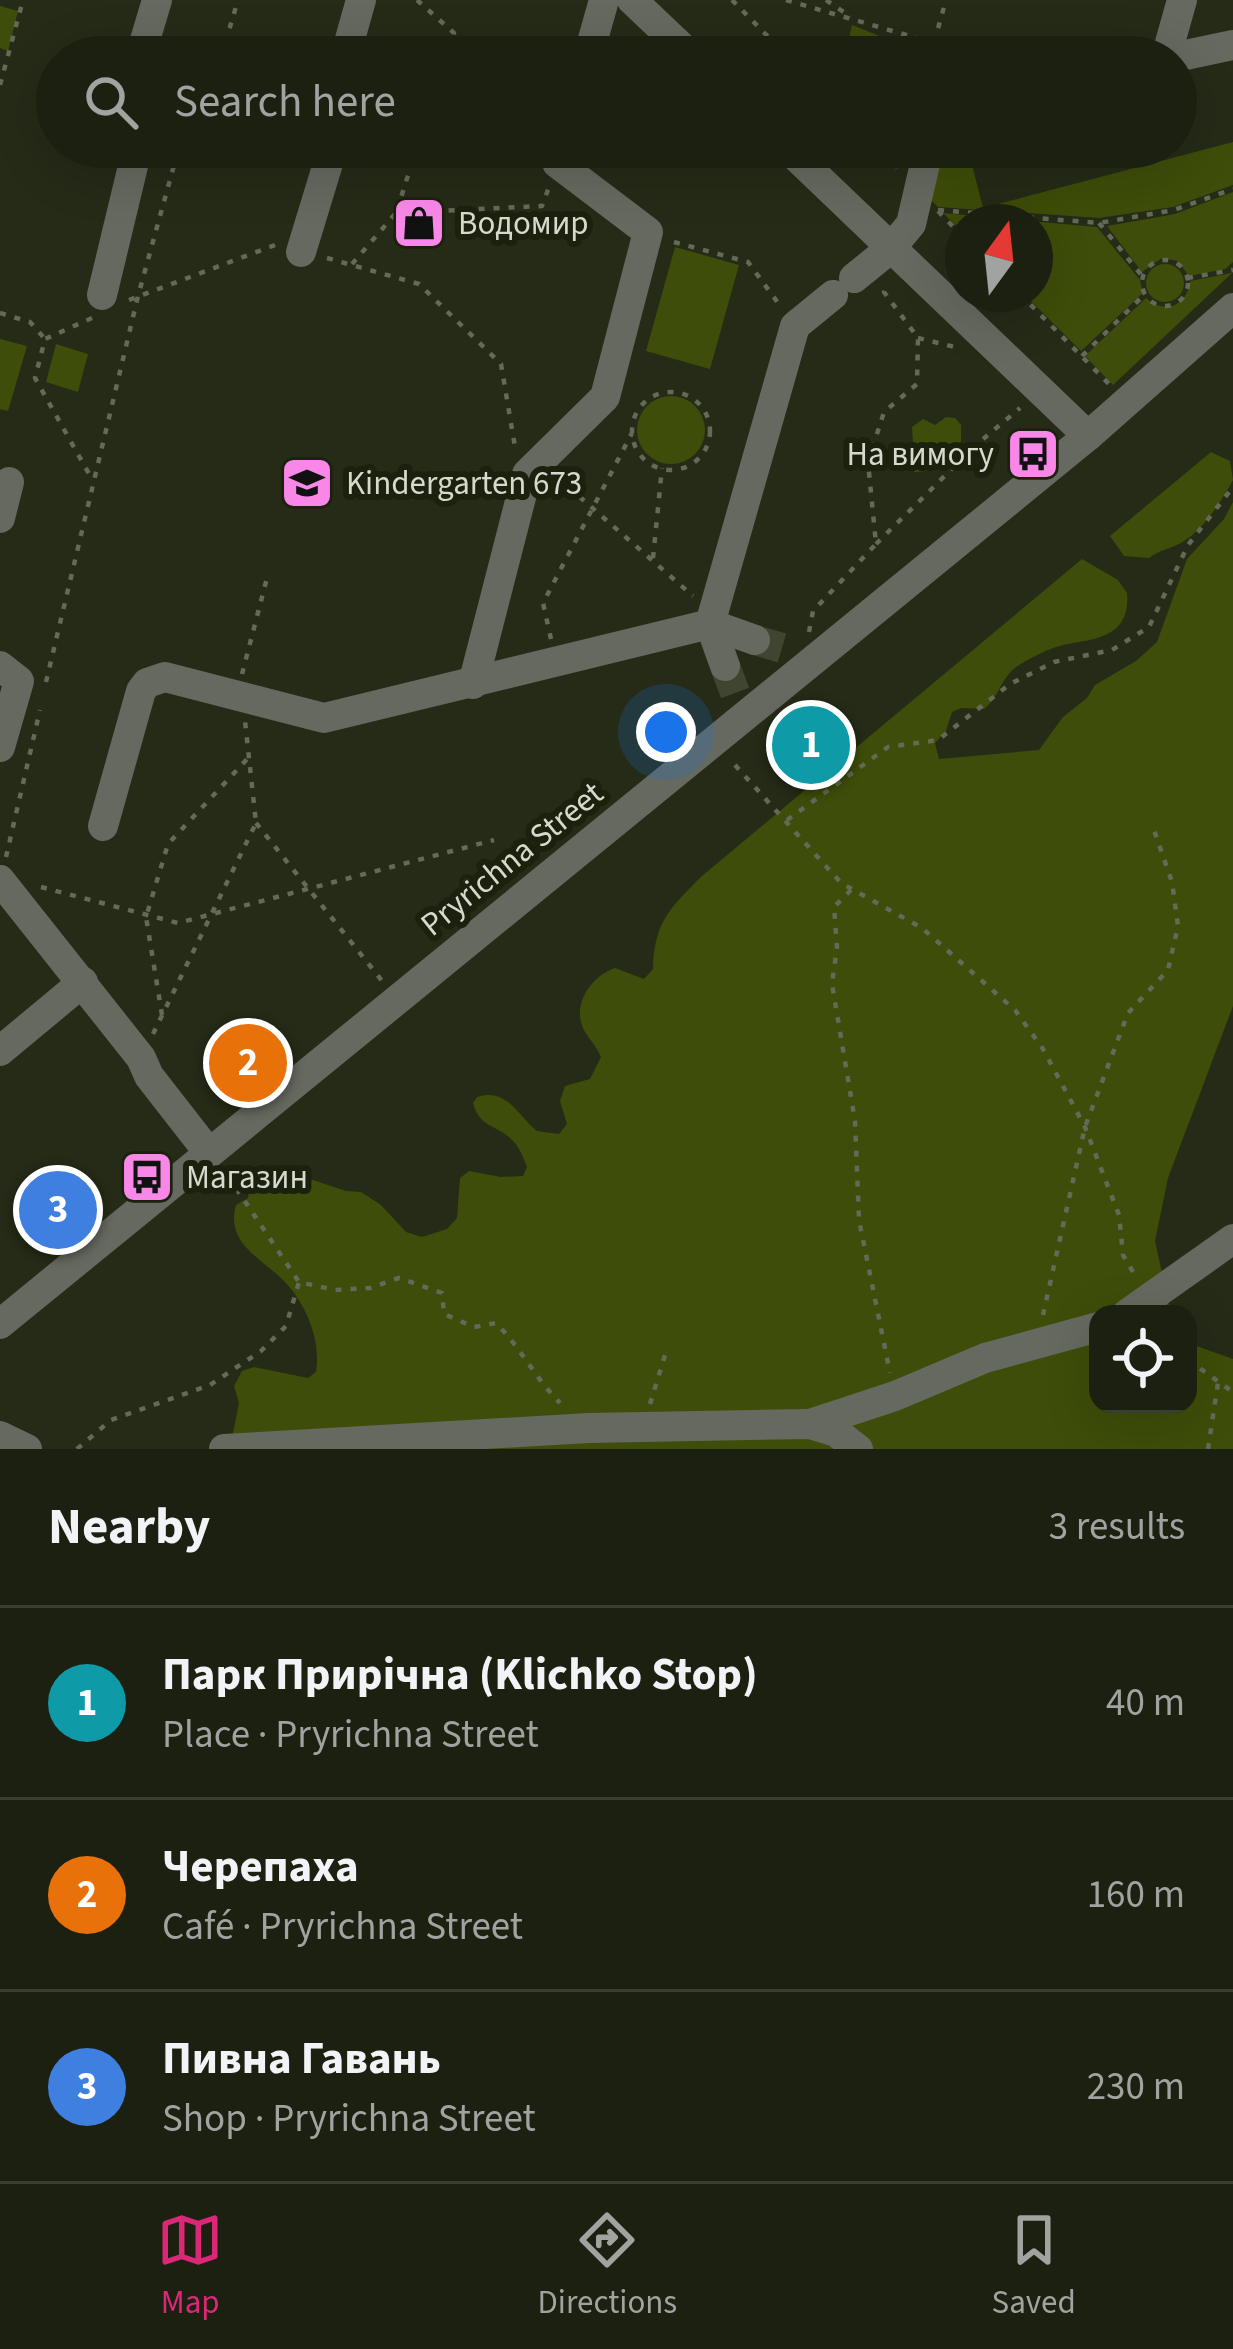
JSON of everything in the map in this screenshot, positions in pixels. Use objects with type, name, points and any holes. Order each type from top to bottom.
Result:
[{"type":"street","points":[[146,36],[157,0]]},
{"type":"street","points":[[350,36],[361,0]]},
{"type":"street","points":[[594,36],[604,0]]},
{"type":"street","points":[[632,0],[670,36]]},
{"type":"street","points":[[1172,36],[1182,0]]},
{"type":"street","points":[[1197,53],[1233,45]]},
{"type":"street","points":[[108,304],[134,168]]},
{"type":"street","points":[[301,252],[327,168]]},
{"type":"street","points":[[473,684],[526,474],[605,398],[648,232],[564,168]]},
{"type":"street","points":[[808,168],[1088,436]]},
{"type":"street","points":[[734,692],[711,619],[795,326],[891,248],[911,224],[924,168]]},
{"type":"street","name":"Pryrichna Street","points":[[0,1324],[219,1164],[787,648],[1088,436],[1233,308]]},
{"type":"street","points":[[0,518],[8,482]]},
{"type":"street","points":[[103,826],[140,691],[165,677],[324,718],[556,663],[711,619],[787,648]]},
{"type":"street","points":[[0,666],[19,681],[0,747]]},
{"type":"street","points":[[10,881],[219,1164]]},
{"type":"street","points":[[0,1051],[83,982]]},
{"type":"street","points":[[1142,1305],[1233,1239]]},
{"type":"street","points":[[224,1449],[589,1429],[810,1424],[895,1396],[985,1358],[1089,1330]]},
{"type":"street","points":[[810,1424],[836,1432],[858,1449]]},
{"type":"path","points":[[0,85],[23,0]]},
{"type":"path","points":[[227,36],[238,0]]},
{"type":"path","points":[[417,0],[453,36]]},
{"type":"path","points":[[732,0],[767,36]]},
{"type":"path","points":[[786,0],[910,36]]},
{"type":"path","points":[[826,0],[856,20]]},
{"type":"path","points":[[936,36],[946,0]]},
{"type":"path","points":[[46,681],[173,168]]},
{"type":"path","points":[[352,264],[396,213],[411,168]]},
{"type":"path","points":[[937,210],[1100,223],[1174,211],[1233,189]]},
{"type":"path","points":[[396,213],[542,206]]},
{"type":"path","points":[[1100,223],[1143,277],[1145,294],[1160,305],[1174,304],[1185,293],[1187,278],[1179,266],[1165,260],[1151,265],[1143,277]]},
{"type":"path","points":[[93,482],[35,378],[45,339],[108,304],[271,244],[419,284],[501,364],[518,465]]},
{"type":"path","points":[[875,544],[868,462],[884,412],[916,384],[918,338],[884,292],[891,248]]},
{"type":"path","points":[[1187,278],[1231,269]]},
{"type":"path","points":[[1082,356],[1145,294]]},
{"type":"path","points":[[1038,312],[1115,390]]},
{"type":"path","points":[[0,313],[30,322],[45,339]]},
{"type":"path","points":[[787,648],[813,611],[875,544],[1040,391]]},
{"type":"path","points":[[556,663],[543,603],[632,433],[639,408],[660,393],[685,394],[704,409],[710,433],[701,456],[679,469],[662,468],[642,458],[632,433]]},
{"type":"path","points":[[940,464],[947,474]]},
{"type":"path","points":[[653,561],[662,468]]},
{"type":"path","points":[[549,470],[711,619]]},
{"type":"path","points":[[785,821],[889,748],[938,740],[1010,685],[1054,662],[1112,650],[1149,627],[1188,545],[1233,487]]},
{"type":"path","points":[[268,578],[241,679],[256,823],[388,988]]},
{"type":"path","points":[[41,703],[10,881],[178,922],[494,840]]},
{"type":"path","points":[[162,1015],[146,916],[168,844],[249,757]]},
{"type":"path","points":[[735,765],[851,890],[922,928],[1015,1010],[1043,1049],[1085,1127],[1119,1214],[1137,1305]]},
{"type":"path","points":[[151,1039],[256,823]]},
{"type":"path","points":[[1036,1344],[1085,1127],[1128,1013],[1168,970],[1178,926],[1172,882],[1154,830]]},
{"type":"path","points":[[851,890],[834,908],[832,984],[855,1121],[860,1220],[895,1396]]},
{"type":"path","points":[[219,1164],[298,1282],[334,1290],[370,1288],[399,1278],[442,1293],[444,1314],[475,1327],[496,1323],[521,1348],[548,1391],[589,1429]]},
{"type":"path","points":[[77,1449],[111,1420],[210,1384],[260,1351],[286,1326],[298,1282]]},
{"type":"path","points":[[642,1428],[666,1352]]},
{"type":"path","points":[[1197,1367],[1233,1392]]},
{"type":"path","points":[[1208,1449],[1218,1382]]},
{"type":"green space","points":[[0,6],[18,11],[8,51],[0,48]]},
{"type":"green space","points":[[852,25],[880,36],[850,36]]},
{"type":"green space","points":[[1233,142],[1233,185],[1173,207],[1099,218],[1053,215],[1053,204],[998,204],[1135,168],[1197,168],[1197,152]]},
{"type":"green space","points":[[930,168],[973,168],[982,204],[938,207],[924,193]]},
{"type":"green space","points":[[1233,192],[1233,262],[1225,269],[1189,276],[1178,261],[1162,258],[1142,272],[1107,226],[1175,214]]},
{"type":"green space","points":[[1053,223],[1097,227],[1140,280],[1143,293],[1081,351],[1042,312],[1053,312]]},
{"type":"green space","points":[[675,247],[739,265],[710,369],[646,351]]},
{"type":"green space","points":[[1165,264],[1179,269],[1184,283],[1179,297],[1165,302],[1151,297],[1146,283],[1151,269]]},
{"type":"green space","points":[[1232,273],[1113,385],[1085,356],[1146,298],[1160,306],[1174,305],[1185,297],[1190,281]]},
{"type":"green space","points":[[0,339],[27,346],[8,411],[0,409]]},
{"type":"green space","points":[[56,344],[88,354],[78,392],[46,382]]},
{"type":"green space","points":[[671,396],[695,406],[705,430],[695,454],[671,464],[647,454],[637,430],[647,406]]},
{"type":"green space","points":[[946,417],[961,425],[961,442],[927,471],[915,472],[904,462],[913,444],[912,427],[923,419],[935,425]]},
{"type":"green space","points":[[1211,452],[1230,461],[1233,480],[1205,522],[1184,541],[1149,558],[1124,556],[1110,536]]},
{"type":"green space","points":[[1233,502],[1233,1006],[1168,1178],[1155,1241],[1169,1305],[1089,1305],[1089,1413],[1197,1413],[1197,1346],[1233,1359],[1233,1449],[217,1449],[232,1438],[239,1403],[234,1386],[242,1371],[254,1367],[308,1378],[316,1372],[314,1336],[300,1302],[248,1249],[236,1230],[236,1205],[248,1198],[250,1186],[271,1171],[292,1173],[361,1192],[406,1232],[422,1237],[447,1229],[457,1218],[460,1178],[469,1171],[523,1176],[527,1167],[513,1141],[479,1117],[473,1103],[477,1097],[504,1099],[537,1131],[559,1134],[567,1124],[560,1101],[565,1086],[590,1079],[601,1057],[581,1022],[585,993],[615,968],[644,979],[653,969],[666,917],[702,876],[1082,559],[1118,580],[1127,593],[1127,608],[1117,627],[1099,638],[1052,648],[1019,665],[984,709],[952,712],[946,731],[935,743],[939,759],[1039,750],[1095,685],[1136,661],[1157,642],[1187,559],[1224,519]]},
{"type":"tunnel","points":[[755,640],[782,648]]},
{"type":"tunnel","points":[[725,666],[735,693]]},
{"type":"place","name":"Водомир","points":[[419,223]]},
{"type":"place","name":"На вимогу","points":[[1033,454]]},
{"type":"place","name":"Kindergarten 673","points":[[307,483]]},
{"type":"place","name":"Парк Прирічна (Klichko Stop)","points":[[811,745]]},
{"type":"place","name":"Черепаха","points":[[248,1063]]},
{"type":"place","name":"Магазин","points":[[147,1177]]},
{"type":"place","name":"Пивна Гавань","points":[[58,1210]]}]
